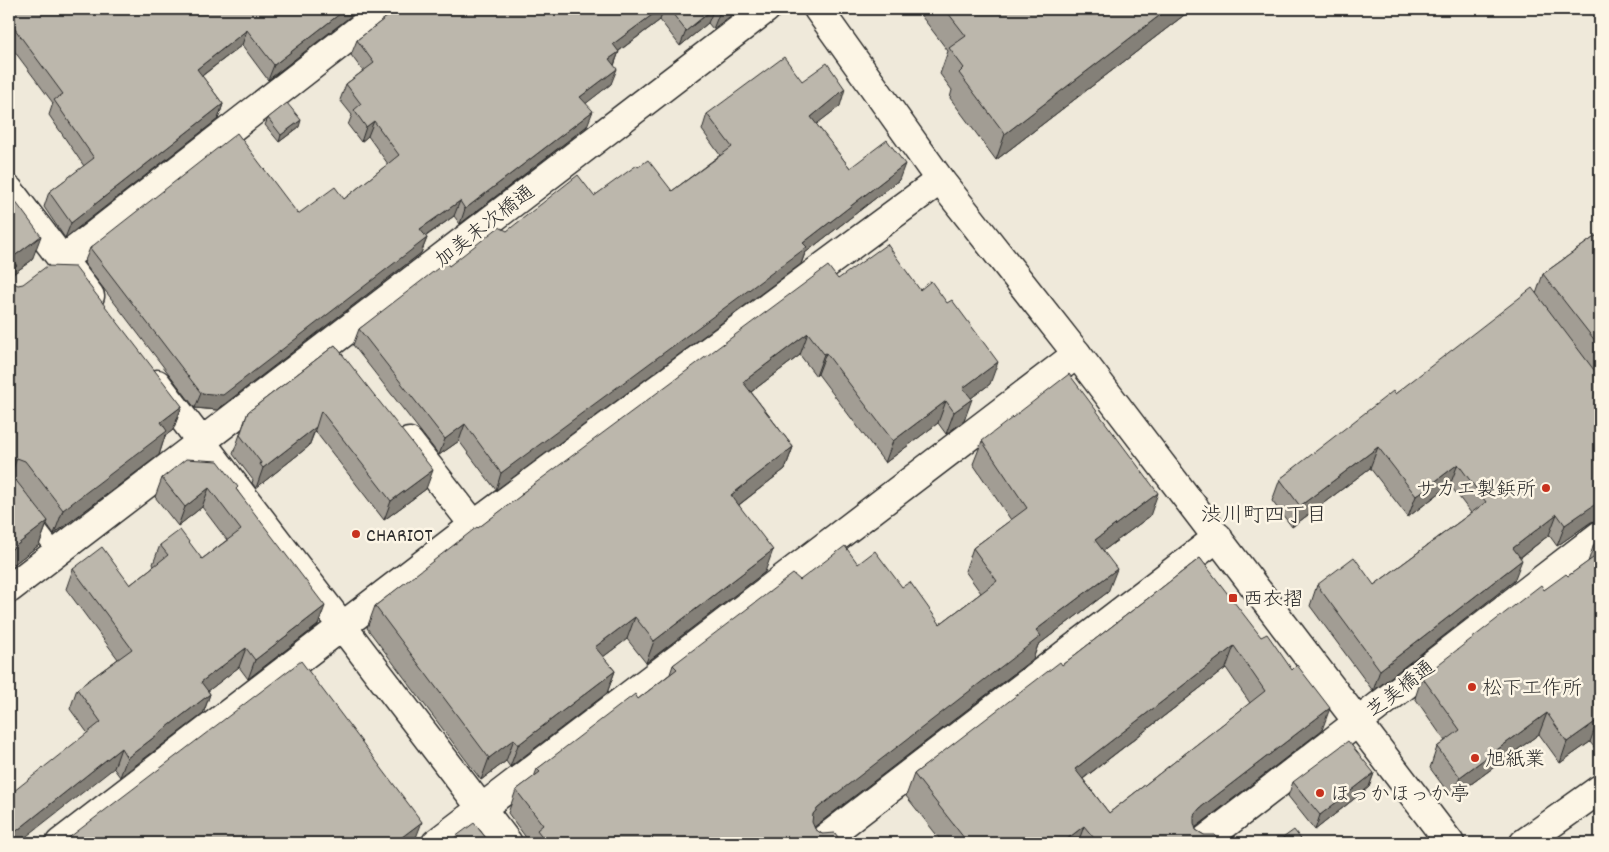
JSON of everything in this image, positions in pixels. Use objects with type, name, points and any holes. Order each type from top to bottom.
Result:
[{"type":"street","points":[[54,265],[385,9]]},
{"type":"street","name":"加美末次橋通","points":[[9,589],[766,9]]},
{"type":"street","points":[[818,9],[940,180],[1218,537],[1450,843]]},
{"type":"street","points":[[60,843],[474,525],[940,180]]},
{"type":"street","points":[[9,190],[54,265],[103,313]]},
{"type":"street","points":[[331,343],[349,366]]},
{"type":"street","points":[[436,843],[1077,354]]},
{"type":"street","points":[[144,366],[508,843]]},
{"type":"street","points":[[391,419],[474,525]]},
{"type":"street","name":"芝美橋通","points":[[1201,843],[1600,534]]},
{"type":"street","points":[[818,843],[1218,537]]},
{"type":"street","points":[[1524,843],[1600,789]]},
{"type":"lane","points":[[9,491],[57,553]]},
{"type":"building","points":[[9,9],[346,9],[274,65],[247,30],[197,69],[223,104],[71,223],[49,192],[94,158],[54,100],[63,94],[9,21],[13,18]]},
{"type":"building","points":[[397,9],[660,9],[613,44],[619,52],[609,59],[617,69],[580,97],[593,111],[465,209],[460,201],[420,229],[427,238],[223,395],[201,393],[90,248],[237,133],[298,214],[335,187],[344,199],[399,155],[374,121],[366,127],[354,110],[361,104],[346,84],[374,63],[357,40]]},
{"type":"building","points":[[669,9],[713,9],[686,31]]},
{"type":"building","points":[[714,9],[726,9],[719,14]]},
{"type":"building","points":[[945,9],[1168,9],[1005,134],[959,73],[964,68],[949,48],[966,36]]},
{"type":"building","points":[[784,57],[802,81],[827,63],[845,89],[811,117],[850,168],[887,140],[905,164],[803,243],[807,247],[501,473],[465,424],[445,439],[359,329],[446,262],[449,266],[499,227],[507,231],[578,175],[594,196],[637,165],[638,167],[648,160],[672,191],[732,147],[707,114]]},
{"type":"building","points":[[287,103],[301,120],[281,135],[268,118]]},
{"type":"building","points":[[9,193],[41,236],[9,260]]},
{"type":"building","points":[[1600,233],[1600,347],[1543,274]]},
{"type":"building","points":[[887,244],[920,290],[931,281],[947,303],[952,300],[998,362],[963,388],[972,399],[954,412],[946,401],[893,441],[826,353],[824,354],[808,333],[743,382],[793,447],[731,495],[773,550],[654,641],[635,617],[595,647],[615,671],[518,745],[514,739],[489,758],[375,606],[522,493],[828,266],[838,279]]},
{"type":"building","points":[[9,265],[17,265],[9,273]]},
{"type":"building","points":[[47,266],[75,267],[182,406],[161,422],[167,431],[63,510],[25,461],[17,458],[12,460],[9,467],[9,273],[11,282],[18,285],[23,284]]},
{"type":"building","points":[[1532,288],[1600,378],[1600,501],[1565,525],[1557,514],[1513,548],[1522,560],[1380,670],[1317,585],[1354,557],[1374,585],[1486,502],[1458,464],[1416,496],[1378,447],[1300,506],[1280,479],[1393,391],[1395,394]]},
{"type":"building","points":[[335,345],[433,470],[391,501],[321,411],[316,427],[263,468],[240,435],[248,412]]},
{"type":"building","points":[[1069,374],[1158,493],[1095,540],[1117,569],[1036,630],[1041,636],[818,808],[813,814],[812,822],[815,829],[822,834],[835,833],[842,843],[547,843],[537,830],[543,825],[516,790],[540,772],[537,769],[635,694],[638,699],[677,669],[673,665],[793,574],[800,580],[845,546],[858,564],[875,551],[902,587],[910,582],[940,624],[997,581],[973,548],[1027,508],[982,441]]},
{"type":"building","points":[[186,459],[218,461],[238,487],[236,489],[325,606],[255,660],[246,648],[201,682],[210,694],[127,758],[121,748],[9,837],[9,795],[101,722],[77,689],[132,649],[73,569],[102,547],[130,585],[168,555],[160,545],[180,530],[202,559],[241,530],[209,488],[185,507],[162,478]]},
{"type":"building","points":[[9,469],[10,473],[48,521],[9,551]]},
{"type":"building","points":[[1600,539],[1600,552],[1594,544]]},
{"type":"building","points":[[1600,553],[1600,723],[1598,720],[1567,742],[1547,713],[1460,777],[1437,747],[1460,730],[1422,677],[1541,585],[1544,590],[1566,574],[1568,576]]},
{"type":"building","points":[[1200,558],[1261,637],[1267,634],[1292,670],[1297,665],[1330,708],[1200,808],[1194,815],[1196,830],[1204,835],[1215,835],[1222,843],[1098,843],[1084,826],[1062,843],[968,843],[914,774],[1060,662],[1062,665]],"holes":[[[1234,646],[1265,691],[1109,813],[1075,769]]]},
{"type":"building","points":[[301,661],[422,822],[394,843],[62,843]]},
{"type":"building","points":[[1348,741],[1374,773],[1320,815],[1293,782]]},
{"type":"building","points":[[474,823],[490,843],[447,843]]},
{"type":"building","points":[[1294,830],[1304,843],[1276,843]]},
{"type":"place","name":"サカエ製鋲所","points":[[1546,488]]},
{"type":"place","name":"CHARIOT","points":[[356,534]]},
{"type":"place","name":"西衣摺","points":[[1233,598]]},
{"type":"place","name":"松下工作所","points":[[1472,687]]},
{"type":"place","name":"旭紙業","points":[[1475,758]]},
{"type":"place","name":"ほっかほっか亭","points":[[1320,793]]},
{"type":"district","name":"渋川町四丁目","points":[[1264,514]]}]
